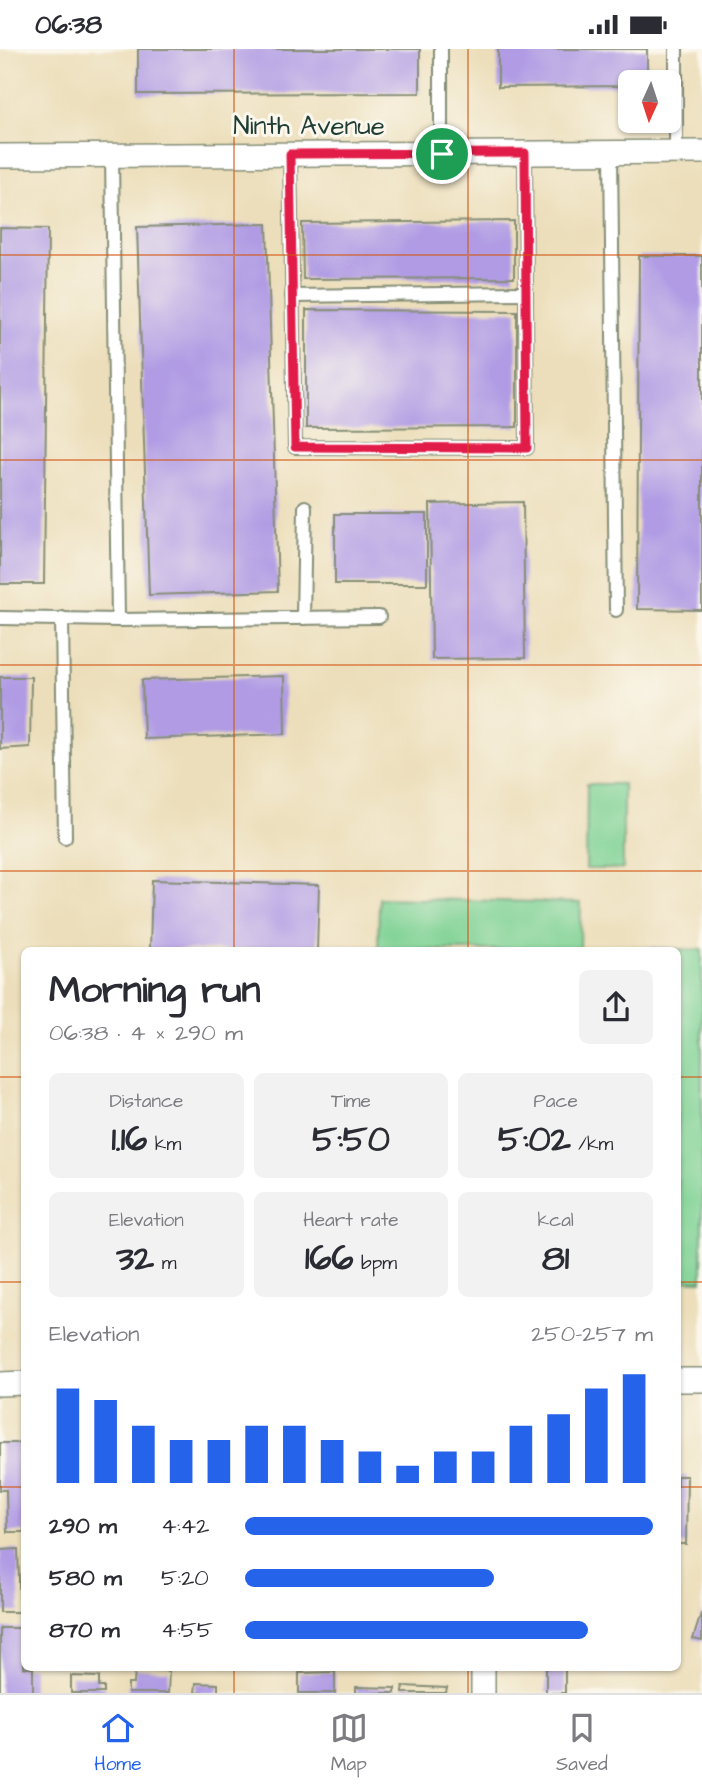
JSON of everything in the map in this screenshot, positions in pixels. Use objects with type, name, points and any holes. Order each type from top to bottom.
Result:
[{"type":"street","name":"Ninth Avenue","points":[[0,156],[702,152]]},
{"type":"street","points":[[681,1380],[702,1380]]},
{"type":"street","points":[[0,1384],[21,1383]]},
{"type":"street","points":[[483,1671],[483,1693]]},
{"type":"lane","points":[[441,49],[442,154]]},
{"type":"lane","points":[[676,49],[676,152]]},
{"type":"lane","points":[[290,154],[295,447],[527,448],[525,153]]},
{"type":"lane","points":[[611,153],[616,610]]},
{"type":"lane","points":[[112,155],[118,620]]},
{"type":"lane","points":[[292,296],[526,293]]},
{"type":"lane","points":[[303,618],[305,507]]},
{"type":"lane","points":[[0,618],[118,620],[379,617]]},
{"type":"lane","points":[[62,618],[65,837]]},
{"type":"green space","points":[[587,784],[623,784],[623,869],[586,869]]},
{"type":"green space","points":[[379,898],[581,903],[580,947],[378,947]]},
{"type":"green space","points":[[681,949],[702,950],[702,1281],[681,1280]]},
{"type":"building","points":[[138,49],[420,49],[420,93],[138,94]]},
{"type":"building","points":[[498,49],[647,49],[647,70],[618,70],[618,86],[498,87]]},
{"type":"building","points":[[514,221],[514,278],[303,279],[302,223]]},
{"type":"building","points":[[267,224],[278,591],[149,595],[137,227]]},
{"type":"building","points":[[0,228],[48,229],[44,584],[0,584]]},
{"type":"building","points":[[639,256],[702,256],[702,610],[637,609]]},
{"type":"building","points":[[306,310],[517,311],[517,427],[306,428]]},
{"type":"building","points":[[523,502],[525,658],[432,659],[430,504]]},
{"type":"building","points":[[335,514],[427,514],[427,584],[335,584]]},
{"type":"building","points":[[284,676],[285,734],[144,739],[142,680]]},
{"type":"building","points":[[0,677],[31,677],[30,747],[0,749]]},
{"type":"building","points":[[152,880],[319,885],[317,947],[150,947]]},
{"type":"building","points":[[0,1443],[21,1443],[21,1532],[7,1532],[6,1490],[0,1490]]},
{"type":"building","points":[[681,1476],[687,1476],[686,1544],[681,1544]]},
{"type":"building","points":[[18,1549],[20,1612],[0,1612],[0,1550]]},
{"type":"building","points":[[702,1614],[702,1641],[693,1639]]},
{"type":"building","points":[[0,1628],[21,1628],[21,1671],[33,1671],[33,1693],[0,1693]]},
{"type":"building","points":[[135,1671],[169,1671],[168,1693],[128,1693],[128,1684],[134,1684]]},
{"type":"building","points":[[546,1671],[565,1671],[565,1693],[546,1693]]},
{"type":"building","points":[[335,1672],[335,1693],[299,1693],[299,1673]]},
{"type":"building","points":[[71,1676],[99,1677],[99,1687],[104,1687],[104,1693],[71,1693]]},
{"type":"building","points":[[196,1683],[218,1684],[218,1693],[195,1693]]},
{"type":"building","points":[[403,1686],[447,1688],[446,1693],[403,1693]]},
{"type":"building","points":[[356,1687],[395,1688],[395,1693],[356,1693]]},
{"type":"route","points":[[525,153],[527,448],[295,447],[290,154],[442,154],[525,153]]}]
